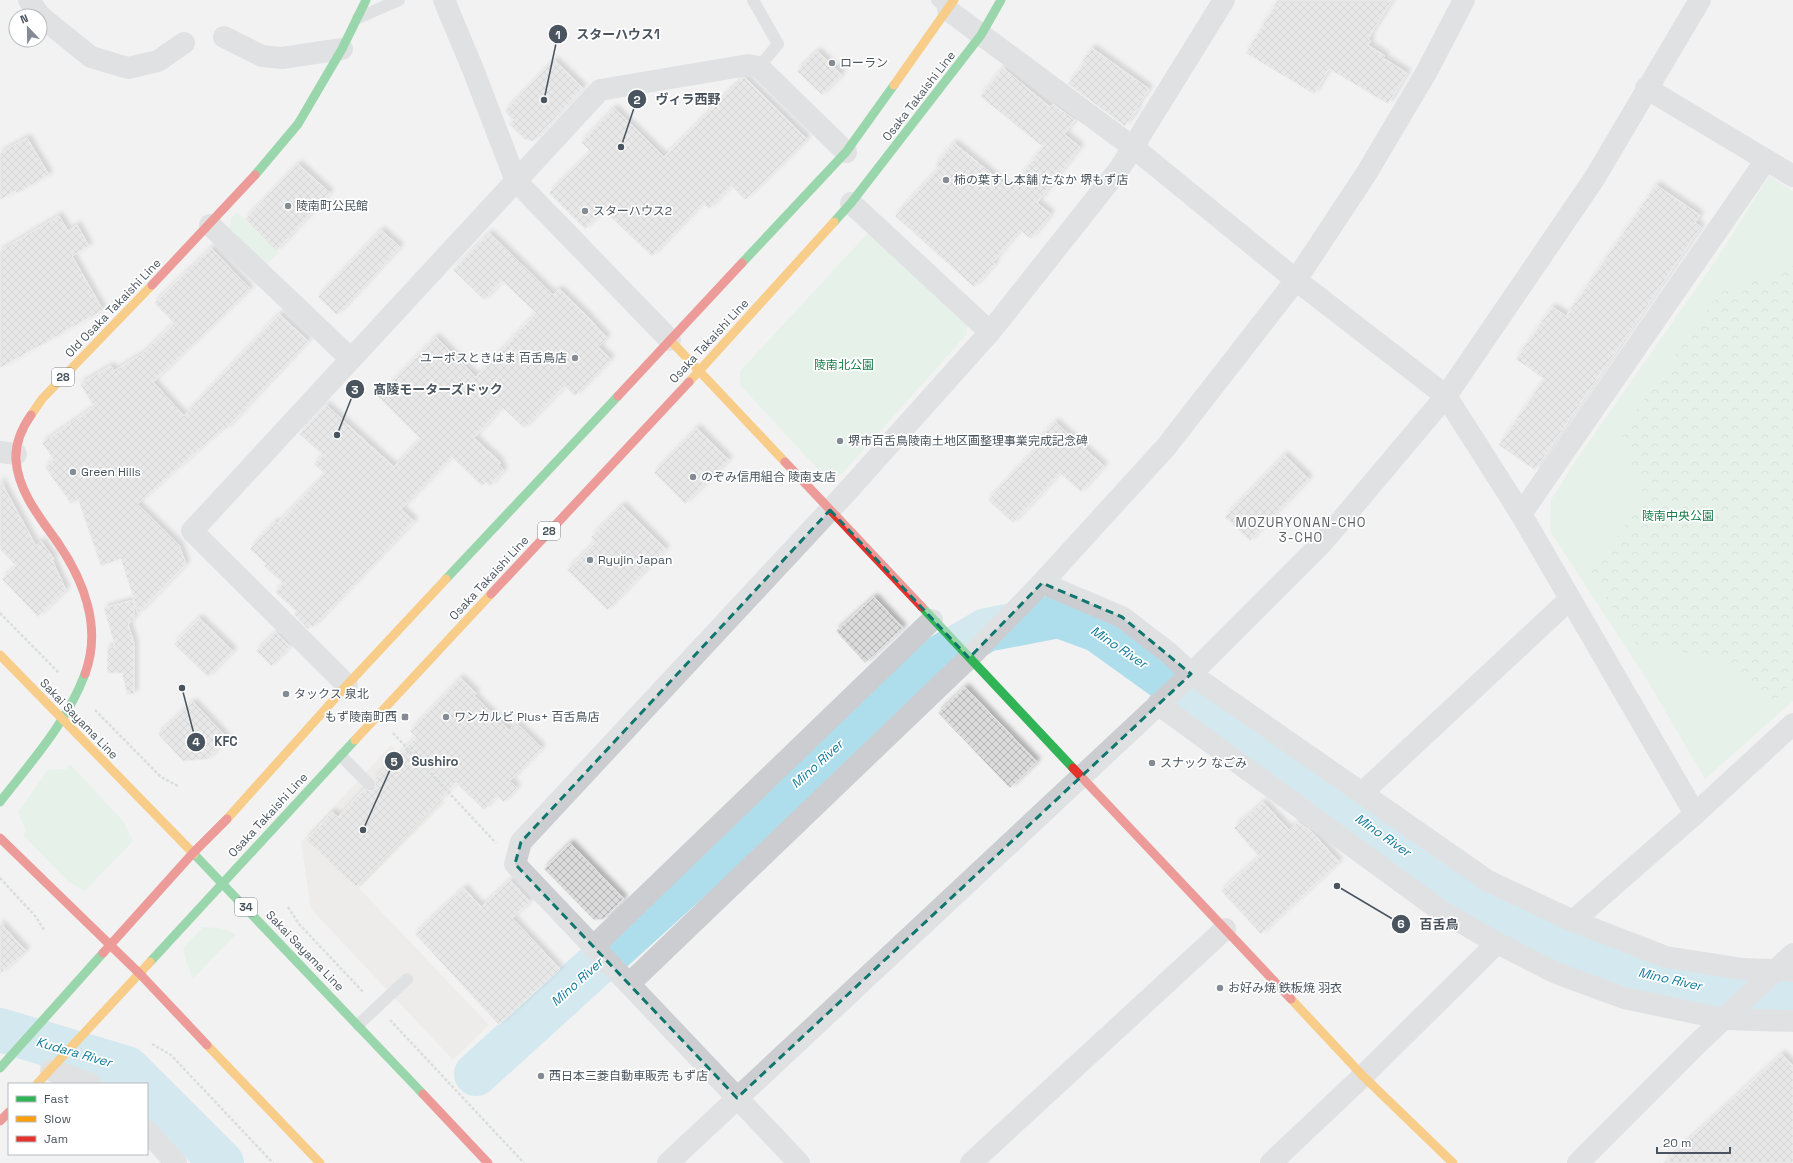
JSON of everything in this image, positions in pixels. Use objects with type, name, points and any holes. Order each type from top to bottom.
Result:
[{"type":"main road","name":"Old Osaka Takaishi Line","points":[[0,802],[63,720],[86,672],[92,644],[88,607],[83,589],[67,556],[41,520],[21,483],[16,464],[8,453],[18,444],[27,419],[42,399],[210,225],[298,124],[342,49],[366,0]]},
{"type":"main road","name":"Osaka Takaishi Line","points":[[44,1077],[140,974],[221,883],[699,372],[852,203],[981,35],[1001,0]]},
{"type":"main road","name":"Osaka Takaishi Line","points":[[0,1068],[193,853],[227,820],[348,685],[846,152],[946,3]]},
{"type":"main road","points":[[670,340],[1363,1076],[1453,1163]]},
{"type":"main road","name":"Sakai Sayama Line","points":[[0,655],[221,883],[257,918],[488,1163]]},
{"type":"main road","points":[[0,838],[140,974],[320,1163]]},
{"type":"main road","points":[[0,1121],[8,1113]]},
{"type":"street","points":[[444,0],[516,181],[670,340]]},
{"type":"street","points":[[799,1163],[516,864],[521,842],[830,510],[990,332],[1120,168],[1134,148],[1224,0]]},
{"type":"street","points":[[624,979],[969,658],[1042,583],[1166,447],[1296,280],[1366,174],[1426,72],[1464,0]]},
{"type":"street","points":[[668,1163],[1191,674],[1323,542],[1446,396],[1594,179],[1646,88],[1700,0]]},
{"type":"street","points":[[946,3],[981,35],[1134,148],[1296,280],[1446,396],[1521,514],[1695,814]]},
{"type":"street","points":[[48,22],[91,57],[128,68],[158,61],[184,43]]},
{"type":"street","points":[[224,37],[262,56],[282,58],[342,49]]},
{"type":"street","points":[[348,685],[192,531],[600,90],[748,65],[759,67],[846,152]]},
{"type":"street","points":[[1646,88],[1793,176]]},
{"type":"street","points":[[1521,514],[1766,160]]},
{"type":"street","points":[[852,203],[990,332]]},
{"type":"street","points":[[210,225],[351,360]]},
{"type":"street","points":[[1042,583],[1122,617],[1169,653],[1191,674],[1488,881],[1573,921],[1666,957],[1778,974]]},
{"type":"street","points":[[1362,793],[1570,599]]},
{"type":"street","points":[[596,949],[932,620]]},
{"type":"street","points":[[1158,704],[1441,911],[1497,943],[1556,973],[1624,998],[1793,1021]]},
{"type":"street","points":[[1573,921],[1695,814],[1793,724]]},
{"type":"street","points":[[971,1163],[1225,929]]},
{"type":"street","points":[[1271,1163],[1363,1076],[1497,943]]},
{"type":"street","points":[[1578,1163],[1731,1012],[1778,974],[1793,954]]},
{"type":"street","points":[[44,1077],[84,1083]]},
{"type":"street","points":[[148,1132],[176,1163]]},
{"type":"lane","points":[[358,18],[399,0]]},
{"type":"lane","points":[[753,0],[778,44],[759,67]]},
{"type":"lane","points":[[341,756],[369,784]]},
{"type":"lane","points":[[358,1025],[407,979]]},
{"type":"path","points":[[0,613],[57,670]]},
{"type":"path","points":[[92,707],[161,777],[178,786]]},
{"type":"path","points":[[391,731],[516,864]]},
{"type":"path","points":[[0,878],[36,917],[44,930]]},
{"type":"path","points":[[288,907],[299,924],[524,1163]]},
{"type":"path","points":[[152,1044],[171,1055],[273,1163]]},
{"type":"highlighted area","points":[[830,510],[969,658],[1042,583],[1122,617],[1191,674],[737,1098],[515,864],[521,842]]},
{"type":"shaded area","points":[[391,745],[445,803],[359,888],[489,1025],[453,1060],[311,909],[301,842]]},
{"type":"green space","name":"陵南中央公園","points":[[1769,176],[1793,191],[1793,701],[1705,779],[1647,680],[1550,531],[1551,500],[1577,459],[1714,263]]},
{"type":"green space","points":[[237,212],[279,253],[266,265],[230,228],[231,219]]},
{"type":"green space","name":"陵南北公園","points":[[868,233],[967,323],[967,334],[842,474],[825,477],[740,385],[740,371]]},
{"type":"green space","name":"陵南中央公園","points":[[1793,266],[1793,683],[1770,704],[1728,659],[1636,645],[1590,572],[1645,500],[1621,432],[1719,293]]},
{"type":"green space","points":[[70,764],[123,821],[133,841],[85,891],[68,881],[23,835],[26,831],[18,812],[48,770],[66,769]]},
{"type":"green space","points":[[203,927],[220,928],[236,934],[193,979],[183,948]]},
{"type":"building","points":[[1278,0],[1392,0],[1368,39],[1371,41],[1368,45],[1385,56],[1383,58],[1407,73],[1388,104],[1329,69],[1314,94],[1246,53]]},
{"type":"building","points":[[1092,48],[1149,89],[1125,126],[1068,84],[1082,66],[1080,65]]},
{"type":"building","points":[[817,51],[842,75],[822,95],[797,71]]},
{"type":"building","points":[[554,60],[583,88],[533,141],[524,139],[509,124],[513,120],[505,111]]},
{"type":"building","points":[[1003,68],[1050,107],[1053,104],[1075,120],[1064,134],[1080,147],[1037,203],[1051,214],[1031,239],[1020,230],[993,262],[995,264],[974,287],[895,216],[939,168],[935,165],[954,143],[1009,188],[1013,183],[1014,184],[1043,147],[980,96]]},
{"type":"building","points":[[745,78],[807,139],[745,200],[731,186],[709,209],[703,203],[652,256],[603,210],[585,229],[549,193],[591,152],[581,142],[614,108],[664,157],[741,79]]},
{"type":"building","points":[[27,138],[49,175],[17,193],[15,191],[0,200],[0,153]]},
{"type":"building","name":"陵南町公民館","points":[[298,164],[330,193],[276,251],[245,219]]},
{"type":"building","points":[[1656,185],[1700,215],[1695,223],[1701,227],[1535,470],[1499,445],[1544,379],[1516,359],[1552,307],[1566,316]]},
{"type":"building","points":[[59,216],[68,231],[77,225],[89,246],[72,256],[103,310],[0,368],[0,251]]},
{"type":"building","points":[[381,230],[400,247],[337,315],[318,297]]},
{"type":"building","points":[[489,233],[553,295],[559,289],[585,314],[607,338],[598,347],[611,359],[575,396],[565,386],[524,428],[502,407],[474,438],[501,463],[499,465],[504,470],[490,486],[486,482],[482,486],[452,457],[401,509],[414,521],[313,627],[311,625],[308,629],[294,614],[296,611],[275,592],[283,583],[264,566],[266,564],[250,549],[275,522],[277,524],[325,474],[314,464],[323,455],[299,434],[326,405],[394,467],[420,439],[378,397],[436,337],[476,377],[536,313],[502,281],[484,300],[453,270]]},
{"type":"building","points":[[211,248],[250,289],[153,382],[184,416],[279,314],[308,341],[225,430],[223,428],[137,504],[179,545],[186,564],[138,614],[134,601],[134,619],[128,624],[134,643],[134,694],[127,694],[122,673],[107,673],[108,647],[115,647],[104,608],[134,600],[121,559],[101,566],[78,499],[71,504],[45,467],[54,460],[42,443],[94,407],[80,384],[111,366],[114,371],[142,354],[174,323],[154,303]]},
{"type":"building","points":[[1055,422],[1104,466],[1081,492],[1060,473],[1013,523],[988,500],[1035,450],[1032,447]]},
{"type":"building","points":[[697,428],[729,460],[685,504],[654,473]]},
{"type":"building","points":[[1284,455],[1309,479],[1250,541],[1225,517]]},
{"type":"building","points":[[0,480],[36,546],[41,541],[54,559],[52,560],[66,590],[38,617],[2,579],[16,566],[0,549]]},
{"type":"building","points":[[622,505],[666,549],[607,610],[567,570],[595,542],[591,537]]},
{"type":"building","points":[[874,597],[903,628],[865,663],[836,631]]},
{"type":"building","points":[[199,618],[233,651],[208,677],[174,644]]},
{"type":"building","points":[[276,632],[290,646],[271,666],[256,651]]},
{"type":"building","points":[[460,678],[476,693],[474,696],[509,730],[516,723],[542,748],[510,781],[517,788],[503,802],[497,796],[484,810],[456,783],[356,887],[306,840],[332,812],[338,817],[364,789],[371,791],[375,789],[376,782],[374,779],[416,737],[410,731]]},
{"type":"building","points":[[965,687],[1037,762],[1010,788],[938,713]]},
{"type":"building","points":[[193,702],[227,738],[208,759],[183,761],[158,734]]},
{"type":"building","points":[[1263,802],[1289,830],[1298,822],[1311,831],[1339,862],[1261,934],[1221,891],[1259,857],[1234,828]]},
{"type":"building","points":[[570,843],[624,899],[604,919],[594,920],[544,869]]},
{"type":"building","points":[[510,880],[530,902],[512,918],[560,969],[499,1025],[415,934],[464,888],[481,907]]},
{"type":"building","points":[[0,923],[26,951],[0,974]]},
{"type":"building","points":[[1782,1054],[1793,1066],[1793,1163],[1663,1163]]},
{"type":"waterway","name":"Mino River","points":[[476,1074],[928,664],[986,630],[1059,616],[1097,630],[1409,854],[1518,922],[1570,946],[1637,972],[1709,988],[1793,998]]},
{"type":"waterway","name":"Kudara River","points":[[0,1030],[127,1068],[142,1083]]},
{"type":"waterway","name":"Kudara River","points":[[148,1089],[222,1163]]},
{"type":"traffic: fast","points":[[255,175],[298,124],[342,49],[366,0]]},
{"type":"traffic: fast","points":[[834,222],[851,203],[981,35],[1001,0]]},
{"type":"traffic: fast","points":[[742,263],[846,152],[894,85]]},
{"type":"traffic: fast","points":[[446,579],[618,396]]},
{"type":"traffic: fast","points":[[922,607],[1073,768]]},
{"type":"traffic: fast","points":[[0,802],[36,757],[58,725],[68,709],[85,674]]},
{"type":"traffic: fast","points":[[150,962],[355,740]]},
{"type":"traffic: fast","points":[[194,854],[423,1094]]},
{"type":"traffic: fast","points":[[0,1068],[103,953]]},
{"type":"traffic: slow","points":[[894,85],[954,0]]},
{"type":"traffic: slow","points":[[689,382],[834,222]]},
{"type":"traffic: slow","points":[[31,415],[42,399],[152,285]]},
{"type":"traffic: slow","points":[[670,340],[785,462]]},
{"type":"traffic: slow","points":[[227,819],[347,685],[446,579]]},
{"type":"traffic: slow","points":[[355,740],[491,594]]},
{"type":"traffic: slow","points":[[0,655],[194,854]]},
{"type":"traffic: slow","points":[[38,1083],[150,962]]},
{"type":"traffic: slow","points":[[1291,999],[1363,1076],[1453,1163]]},
{"type":"traffic: slow","points":[[207,1045],[320,1163]]},
{"type":"traffic: jam","points":[[152,285],[255,175]]},
{"type":"traffic: jam","points":[[618,396],[742,263]]},
{"type":"traffic: jam","points":[[491,594],[689,382]]},
{"type":"traffic: jam","points":[[31,415],[22,430],[18,442],[16,454],[18,471],[21,483],[31,504],[58,543],[76,573],[88,606],[92,639],[90,657],[85,674]]},
{"type":"traffic: jam","points":[[785,462],[922,607]]},
{"type":"traffic: jam","points":[[1073,768],[1291,999]]},
{"type":"traffic: jam","points":[[103,953],[193,853],[227,819]]},
{"type":"traffic: jam","points":[[0,838],[140,974],[207,1045]]},
{"type":"traffic: jam","points":[[423,1094],[488,1163]]},
{"type":"traffic: jam","points":[[0,1121],[8,1113]]},
{"type":"place","name":"ローラン","points":[[832,63]]},
{"type":"place","name":"スターハウス1","points":[[544,100]]},
{"type":"place","name":"ヴィラ西野","points":[[621,147]]},
{"type":"place","name":"柿の葉すし本舗 たなか 堺もず店","points":[[946,180]]},
{"type":"place","name":"陵南町公民館","points":[[288,206]]},
{"type":"place","name":"スターハウス2","points":[[585,211]]},
{"type":"place","name":"ユーポスときはま 百舌鳥店","points":[[575,358]]},
{"type":"place","name":"髙陵モーターズドック","points":[[337,435]]},
{"type":"place","name":"堺市百舌鳥陵南土地区画整理事業完成記念碑","points":[[840,441]]},
{"type":"place","name":"Green Hills","points":[[73,472]]},
{"type":"place","name":"のぞみ信用組合 陵南支店","points":[[693,477]]},
{"type":"place","name":"Ryujin Japan","points":[[590,560]]},
{"type":"place","name":"KFC","points":[[182,688]]},
{"type":"place","name":"タックス 泉北","points":[[286,694]]},
{"type":"place","name":"もず陵南町西","points":[[405,717]]},
{"type":"place","name":"ワンカルビ Plus+ 百舌鳥店","points":[[446,717]]},
{"type":"place","name":"スナック なごみ","points":[[1152,763]]},
{"type":"place","name":"Sushiro","points":[[363,830]]},
{"type":"place","name":"百舌鳥","points":[[1337,886]]},
{"type":"place","name":"お好み焼 鉄板焼 羽衣","points":[[1220,988]]},
{"type":"place","name":"西日本三菱自動車販売 もず店","points":[[541,1076]]},
{"type":"district","name":"MOZURYONAN-CHO 3-CHO","points":[[1301,530]]}]
